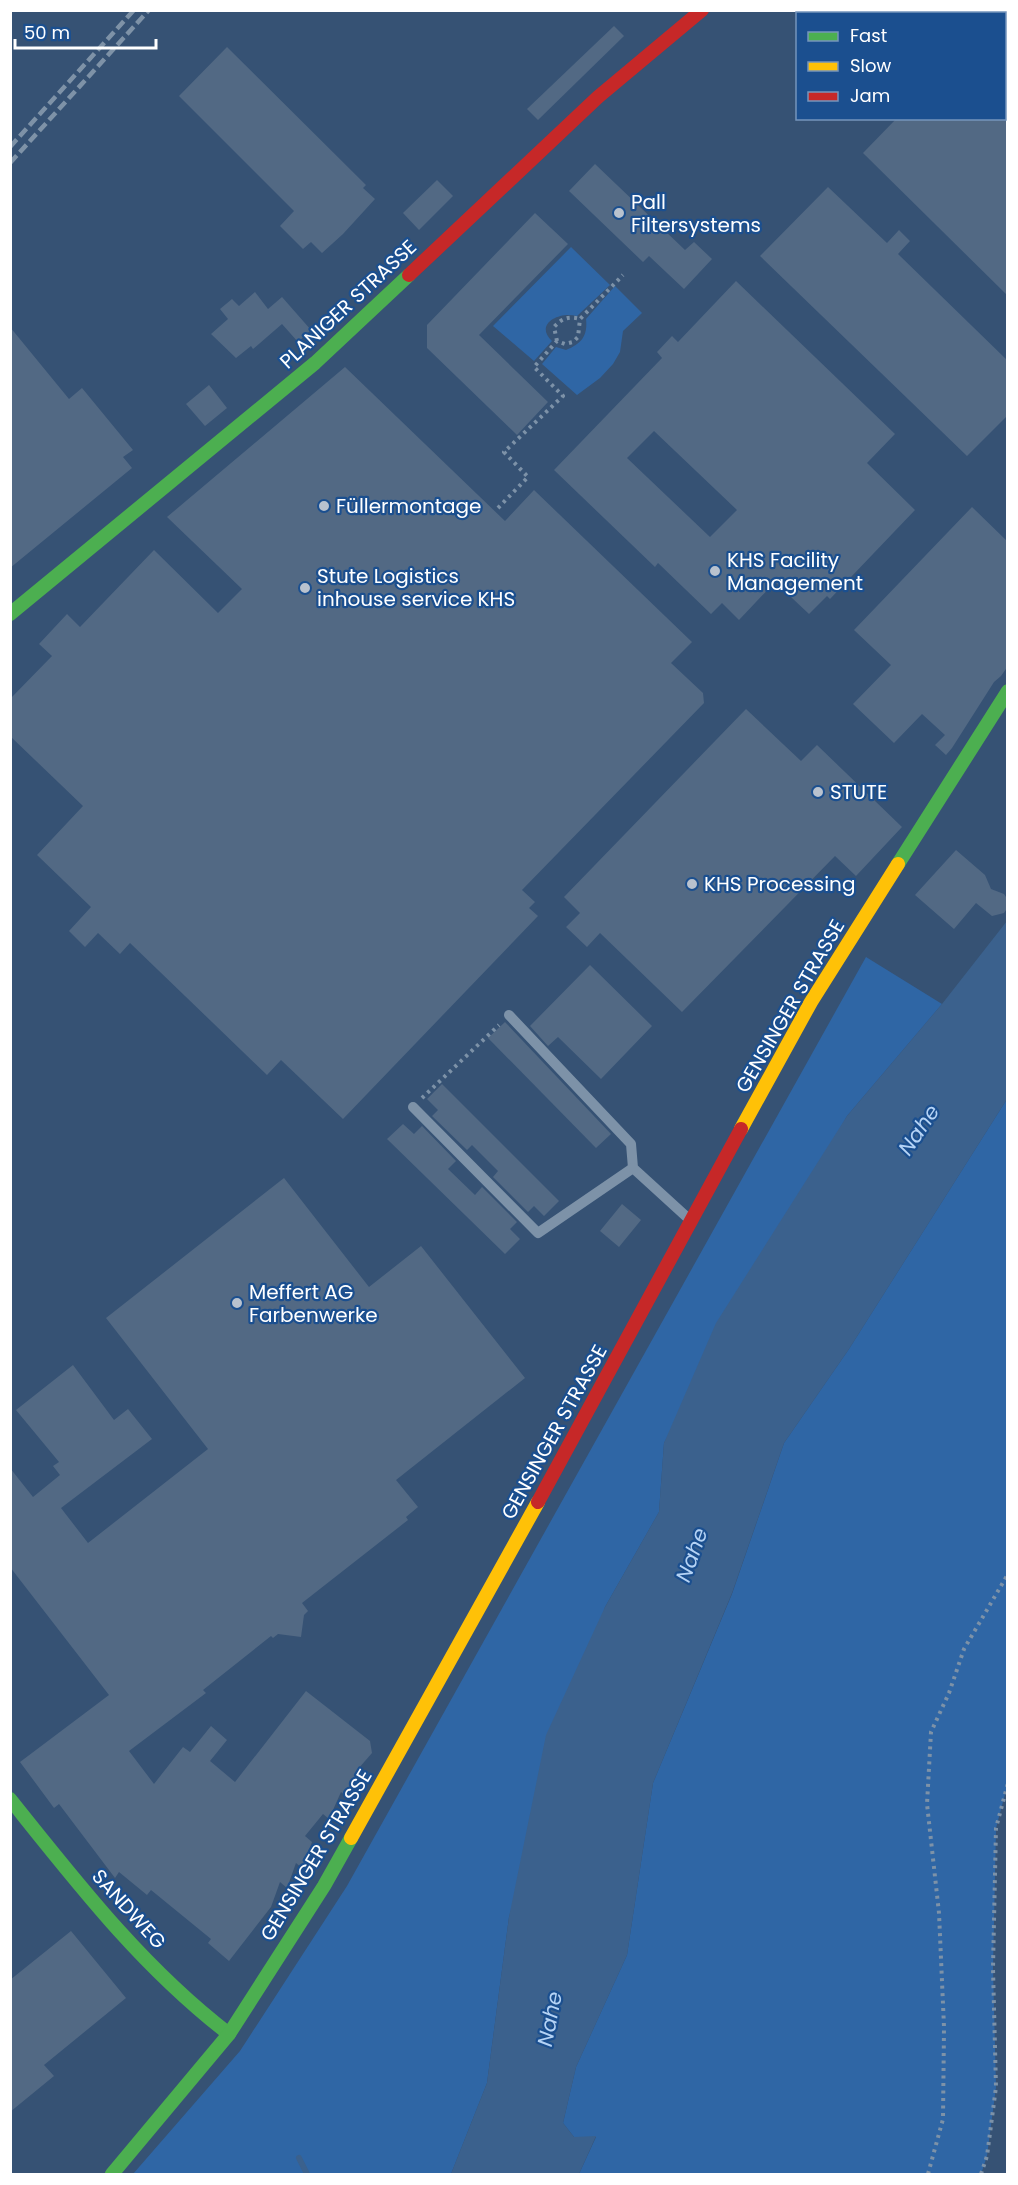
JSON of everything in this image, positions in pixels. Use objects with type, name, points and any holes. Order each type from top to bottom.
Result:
[{"type":"street","name":"PLANIGER STRASSE","points":[[10,614],[315,363],[598,97],[702,10]]},
{"type":"street","name":"GENSINGER STRASSE","points":[[112,2175],[230,2034],[324,1886],[490,1589],[811,1002],[1008,691]]},
{"type":"street","name":"SANDWEG","points":[[10,1799],[109,1920],[174,1988],[205,2016],[230,2034]]},
{"type":"lane","points":[[509,1015],[631,1144],[633,1168],[692,1221]]},
{"type":"lane","points":[[413,1107],[538,1233],[633,1168]]},
{"type":"path","points":[[557,341],[565,344],[573,342],[578,337],[580,318],[623,275]]},
{"type":"path","points":[[557,341],[554,327],[559,322],[566,318],[580,318]]},
{"type":"path","points":[[498,508],[528,477],[504,452],[562,396],[534,367],[557,341]]},
{"type":"path","points":[[413,1107],[509,1015]]},
{"type":"path","points":[[928,2175],[943,2119],[944,2027],[939,1913],[927,1804],[931,1732],[949,1693],[964,1649],[1008,1574]]},
{"type":"path","points":[[981,2175],[987,2156],[996,2087],[993,1968],[996,1828],[1008,1783]]},
{"type":"shaded area","points":[[571,247],[610,285],[577,316],[563,315],[547,324],[547,335],[552,341],[534,361],[493,326]]},
{"type":"shaded area","points":[[615,286],[642,313],[623,331],[620,352],[613,364],[600,378],[577,395],[542,364],[556,347],[566,350],[582,339],[586,330],[586,319]]},
{"type":"shaded area","points":[[866,957],[942,1004],[847,1116],[664,1443],[659,1512],[605,1607],[509,1917],[487,2083],[451,2174],[133,2174],[240,2051],[347,1886]]},
{"type":"shaded area","points":[[1007,1099],[1008,1783],[996,1828],[993,1968],[996,2087],[987,2156],[981,2174],[579,2174],[596,2137],[574,2137],[563,2123],[576,2067],[627,1955],[653,1783],[732,1594],[784,1443],[849,1349]]},
{"type":"water","name":"Nahe","points":[[1007,921],[1007,1099],[849,1349],[784,1443],[732,1593],[653,1783],[627,1955],[576,2067],[563,2123],[574,2137],[596,2136],[579,2174],[451,2174],[487,2083],[509,1917],[546,1735],[605,1607],[659,1512],[664,1443],[716,1323],[847,1116],[942,1004]]},
{"type":"building","points":[[614,26],[624,36],[538,120],[527,109]]},
{"type":"building","points":[[227,47],[366,185],[363,188],[375,199],[322,253],[311,242],[303,249],[280,226],[294,211],[179,96]]},
{"type":"building","points":[[1008,118],[1008,296],[863,153],[895,120],[1006,120]]},
{"type":"building","name":"Pall Filtersystems","points":[[595,164],[685,250],[694,242],[712,259],[684,289],[649,256],[643,262],[569,191]]},
{"type":"building","points":[[437,180],[453,196],[419,230],[403,213]]},
{"type":"building","points":[[828,187],[887,243],[899,230],[910,241],[898,254],[1008,361],[1008,415],[967,456],[760,256]]},
{"type":"building","points":[[535,213],[568,244],[479,335],[548,402],[517,435],[427,348],[427,325]]},
{"type":"building","points":[[736,281],[895,434],[867,463],[915,510],[830,599],[827,596],[809,614],[775,582],[739,620],[722,603],[711,614],[658,563],[655,567],[554,470],[662,358],[657,352],[672,336],[678,342]],"holes":[[[654,431],[737,510],[710,537],[627,458]]]},
{"type":"building","points":[[255,292],[268,309],[282,297],[311,330],[298,342],[282,324],[253,349],[251,346],[236,358],[211,334],[228,319],[220,309],[232,299],[239,306]]},
{"type":"building","points":[[10,327],[69,399],[82,388],[133,450],[123,457],[132,468],[10,568]]},
{"type":"building","points":[[345,367],[505,521],[534,490],[692,642],[671,663],[703,693],[704,703],[522,890],[535,902],[529,908],[538,916],[343,1119],[281,1060],[267,1075],[130,943],[120,954],[98,933],[85,947],[69,931],[91,907],[37,855],[83,806],[10,736],[10,699],[52,656],[39,644],[67,614],[80,627],[154,550],[218,613],[242,589],[167,517]]},
{"type":"building","points":[[209,385],[227,408],[205,426],[186,404]]},
{"type":"building","points":[[972,507],[1008,542],[1008,666],[994,682],[946,755],[935,745],[945,735],[922,714],[894,743],[853,704],[891,665],[854,630]]},
{"type":"building","name":"KHS Processing","points":[[746,709],[801,761],[817,745],[902,827],[856,876],[835,856],[682,1012],[600,933],[587,947],[566,927],[580,913],[564,897]]},
{"type":"building","points":[[956,850],[985,875],[991,889],[1004,894],[1008,900],[1008,907],[1004,913],[992,916],[976,903],[954,929],[915,895]]},
{"type":"building","points":[[590,965],[652,1026],[601,1079],[558,1037],[548,1046],[530,1026]]},
{"type":"building","points":[[505,1022],[611,1134],[596,1148],[488,1038]]},
{"type":"building","points":[[442,1084],[559,1201],[544,1216],[534,1206],[528,1212],[493,1177],[498,1171],[472,1145],[467,1150],[432,1116],[438,1110],[427,1099]]},
{"type":"building","points":[[403,1124],[414,1134],[422,1126],[456,1161],[448,1169],[475,1195],[482,1187],[517,1222],[510,1229],[520,1239],[505,1254],[387,1139]]},
{"type":"building","points":[[284,1178],[369,1287],[421,1246],[525,1378],[396,1480],[418,1507],[406,1517],[408,1520],[302,1603],[308,1611],[304,1615],[301,1637],[278,1634],[273,1638],[271,1636],[203,1690],[206,1693],[129,1751],[154,1784],[183,1747],[190,1752],[211,1726],[227,1740],[210,1761],[235,1782],[306,1691],[370,1741],[372,1753],[358,1769],[347,1797],[341,1792],[329,1819],[323,1814],[305,1836],[312,1842],[302,1868],[296,1863],[287,1888],[280,1882],[271,1907],[229,1961],[208,1943],[211,1939],[151,1890],[147,1895],[119,1872],[115,1878],[59,1804],[54,1808],[20,1762],[109,1695],[10,1567],[10,1468],[33,1497],[60,1475],[53,1466],[59,1462],[16,1410],[73,1365],[114,1420],[128,1409],[152,1439],[61,1508],[88,1543],[208,1449],[106,1318]]},
{"type":"building","points":[[622,1204],[641,1220],[619,1247],[600,1231]]},
{"type":"building","points":[[71,1931],[126,1998],[44,2065],[54,2076],[10,2112],[10,1980]]},
{"type":"waterway","points":[[299,2158],[307,2174]]},
{"type":"railway","points":[[10,147],[134,10]]},
{"type":"railway","points":[[10,163],[149,10]]},
{"type":"traffic: fast","points":[[10,614],[315,363],[409,275]]},
{"type":"traffic: fast","points":[[898,864],[1008,691]]},
{"type":"traffic: fast","points":[[10,1799],[86,1893],[139,1953],[197,2008],[229,2034]]},
{"type":"traffic: fast","points":[[112,2174],[229,2034],[324,1886],[351,1838]]},
{"type":"traffic: slow","points":[[741,1129],[811,1002],[898,864]]},
{"type":"traffic: slow","points":[[351,1838],[538,1502]]},
{"type":"traffic: jam","points":[[409,275],[598,97],[702,10]]},
{"type":"traffic: jam","points":[[538,1502],[741,1129]]},
{"type":"place","name":"Pall Filtersystems","points":[[619,213]]},
{"type":"place","name":"Füllermontage","points":[[324,506]]},
{"type":"place","name":"KHS Facility Management","points":[[715,571]]},
{"type":"place","name":"Stute Logistics inhouse service KHS","points":[[305,588]]},
{"type":"place","name":"STUTE","points":[[818,792]]},
{"type":"place","name":"KHS Processing","points":[[692,884]]},
{"type":"place","name":"Meffert AG Farbenwerke","points":[[237,1303]]}]
